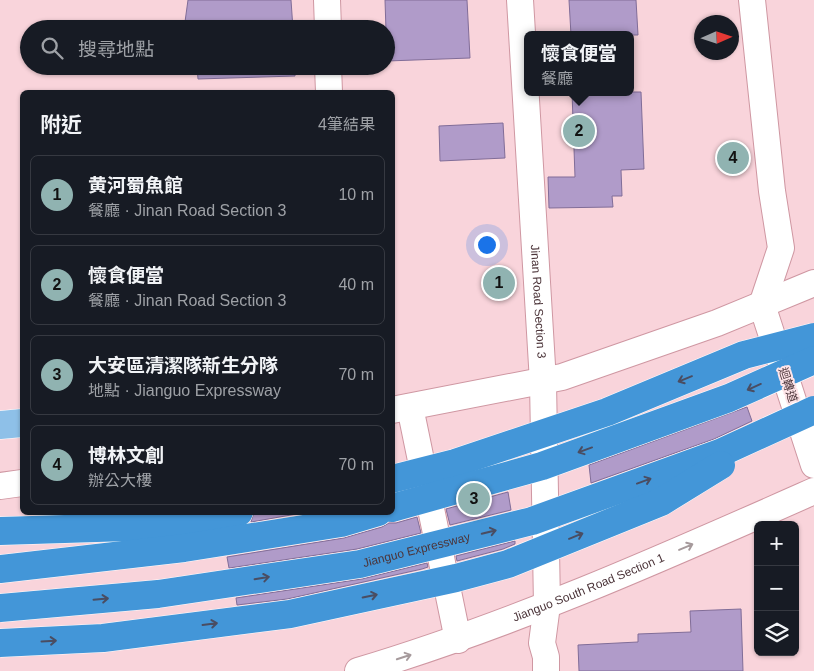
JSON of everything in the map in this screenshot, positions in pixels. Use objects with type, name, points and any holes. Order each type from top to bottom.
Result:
[{"type":"highway","points":[[395,478],[454,463],[607,412],[744,355],[814,337]]},
{"type":"highway","points":[[395,507],[542,466],[730,398],[814,360]]},
{"type":"highway","points":[[0,643],[103,638],[290,614],[456,578],[508,564],[661,502],[805,414]]},
{"type":"highway","name":"Jianguo Expressway","points":[[0,608],[158,594],[360,564],[532,521],[720,453],[805,414]]},
{"type":"highway","points":[[0,531],[161,526],[222,515]]},
{"type":"highway","points":[[0,569],[184,548],[341,523],[368,515]]},
{"type":"main road","points":[[0,425],[20,423]]},
{"type":"street","points":[[327,0],[328,20]]},
{"type":"street","name":"Jinan Road Section 3","points":[[520,0],[524,66]]},
{"type":"street","points":[[752,0],[772,192],[782,248],[762,304]]},
{"type":"street","points":[[328,75],[329,90]]},
{"type":"street","name":"Jinan Road Section 3","points":[[526,96],[543,382],[548,605],[542,642],[546,657],[546,671]]},
{"type":"street","points":[[458,640],[401,408],[562,377],[718,323],[814,283]]},
{"type":"street","name":"迴轉道","points":[[762,304],[814,465]]},
{"type":"street","points":[[0,486],[20,483]]},
{"type":"street","name":"Jianguo South Road Section 1","points":[[358,671],[458,640],[548,605],[712,537],[814,491]]},
{"type":"building","points":[[188,0],[291,0],[292,20],[185,20]]},
{"type":"building","points":[[385,0],[467,0],[470,58],[395,61],[395,20],[386,20]]},
{"type":"building","points":[[569,0],[636,0],[638,35],[634,35],[634,31],[571,31]]},
{"type":"building","points":[[198,75],[295,75],[295,76],[198,79]]},
{"type":"building","points":[[634,92],[641,92],[644,169],[621,170],[622,196],[612,196],[613,207],[549,208],[548,177],[575,177],[572,96],[634,96]]},
{"type":"building","points":[[503,123],[505,158],[440,161],[439,126]]},
{"type":"building","points":[[747,407],[752,421],[714,439],[591,483],[589,465]]},
{"type":"building","points":[[508,492],[511,510],[450,525],[446,509]]},
{"type":"building","points":[[253,515],[291,515],[251,522]]},
{"type":"building","points":[[417,517],[421,533],[357,549],[229,568],[227,557],[344,538],[382,527],[389,523]]},
{"type":"building","points":[[515,541],[515,544],[503,549],[457,561],[456,556]]},
{"type":"building","points":[[427,563],[428,567],[422,569],[287,599],[237,605],[236,598],[362,579]]},
{"type":"building","points":[[741,609],[743,671],[579,671],[578,645],[638,642],[638,634],[691,632],[690,611]]},
{"type":"place","name":"懷食便當","points":[[579,131]]},
{"type":"place","name":"博林文創","points":[[733,158]]},
{"type":"place","name":"黄河蜀魚館","points":[[499,283]]},
{"type":"place","name":"大安區清潔隊新生分隊","points":[[474,499]]}]
